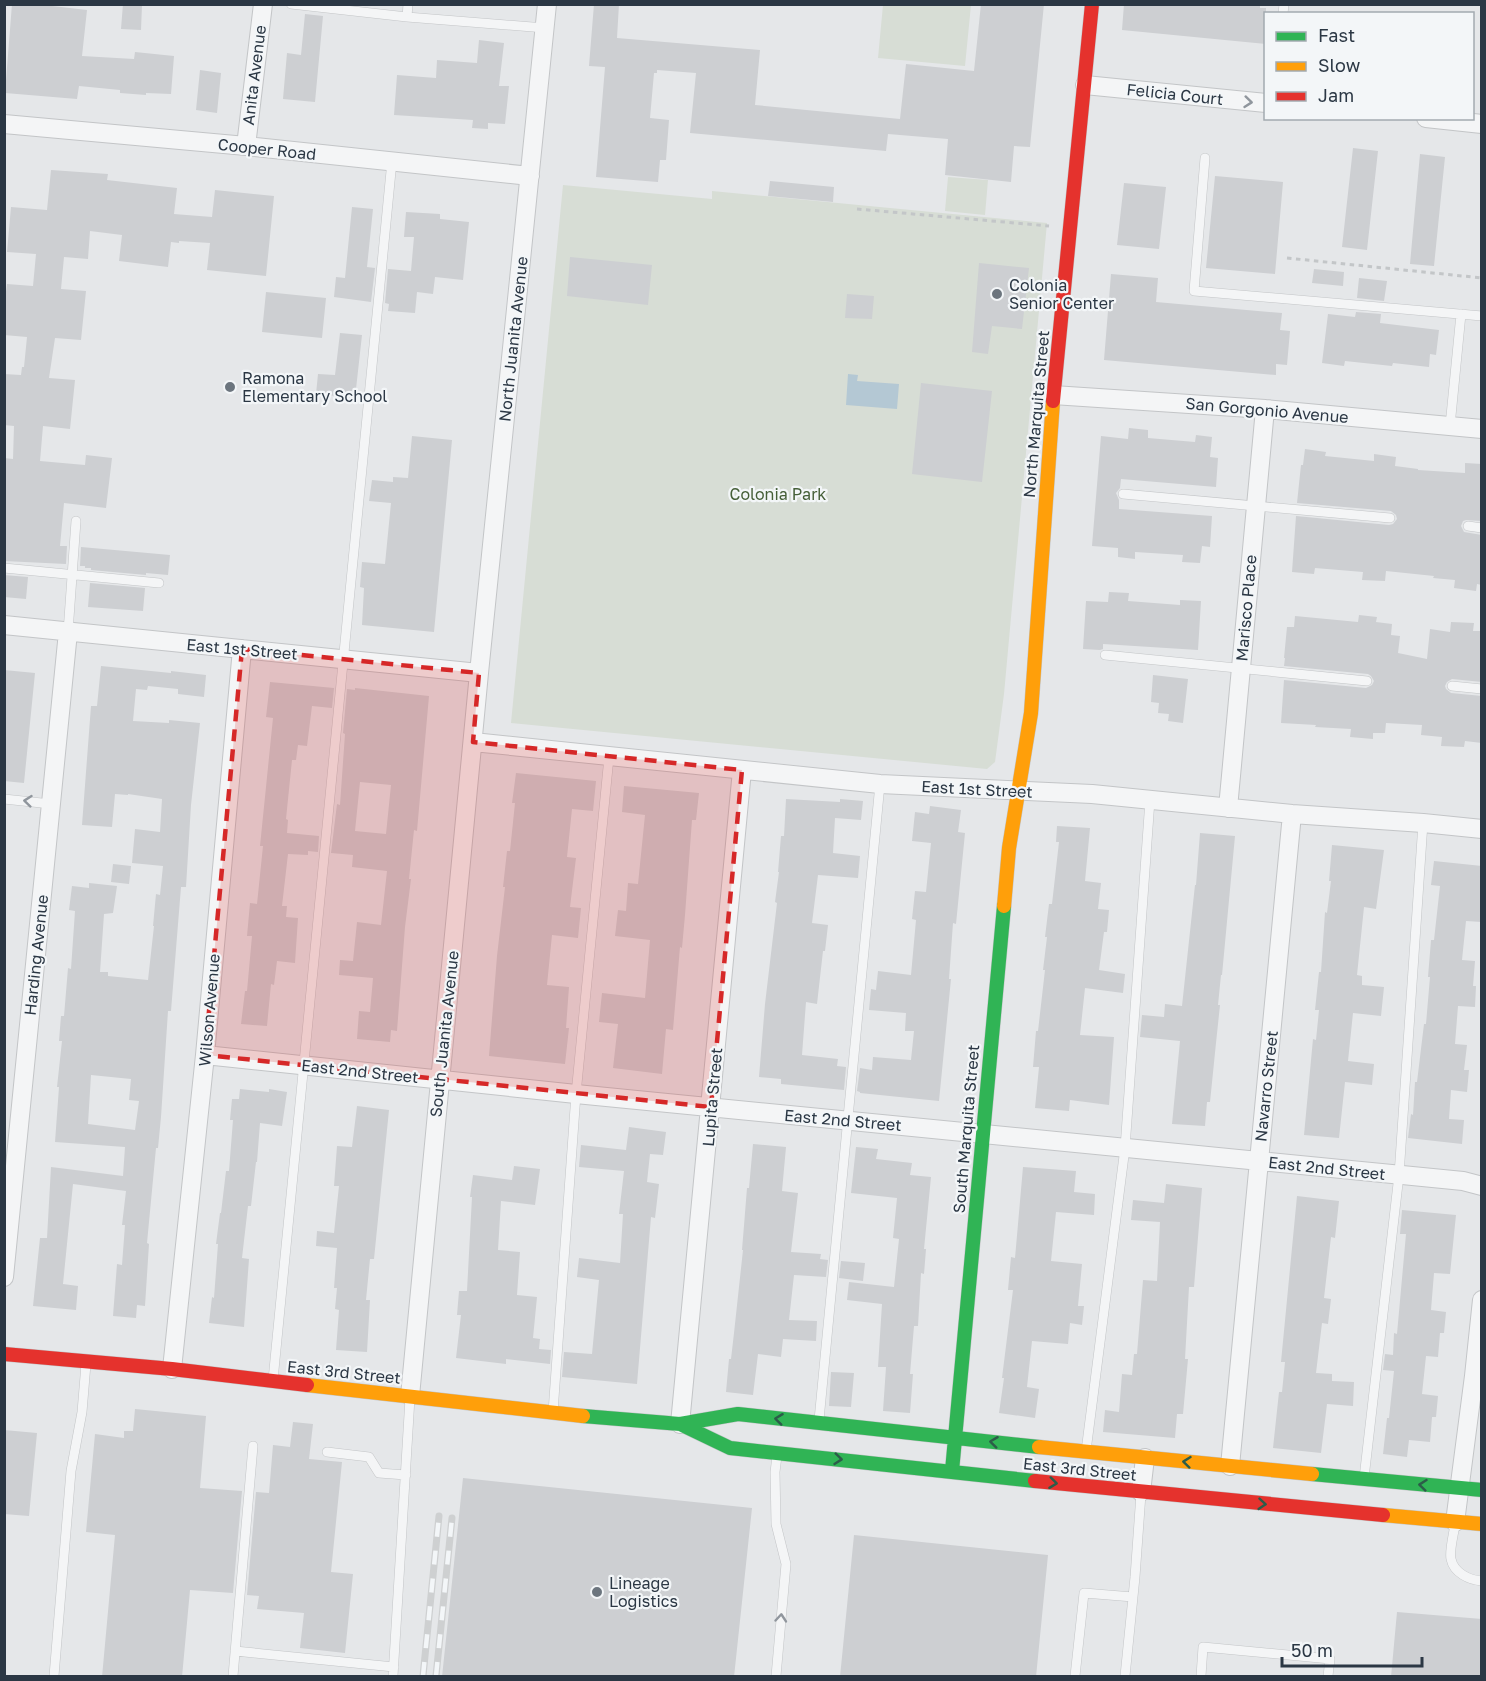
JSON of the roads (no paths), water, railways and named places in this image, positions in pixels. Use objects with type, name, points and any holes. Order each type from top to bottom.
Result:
[{"type":"street","name":"Anita Avenue","points":[[246,146],[263,4]]},
{"type":"street","name":"North Juanita Avenue","points":[[479,673],[547,4]]},
{"type":"street","name":"North Marquita Street","points":[[1019,791],[1031,713],[1053,395],[1092,4]]},
{"type":"street","name":"Felicia Court","points":[[1085,85],[1264,104]]},
{"type":"street","points":[[1445,120],[1482,124]]},
{"type":"street","name":"Cooper Road","points":[[4,124],[246,146],[530,176]]},
{"type":"street","name":"San Gorgonio Avenue","points":[[1053,395],[1264,409],[1482,429]]},
{"type":"street","name":"Marisco Place","points":[[1228,808],[1264,409]]},
{"type":"street","name":"East 1st Street","points":[[4,625],[479,673]]},
{"type":"street","name":"Harding Avenue","points":[[4,1277],[68,632]]},
{"type":"street","name":"Wilson Avenue","points":[[172,1370],[205,1055],[242,649]]},
{"type":"street","name":"South Juanita Avenue","points":[[410,1396],[479,673]]},
{"type":"street","name":"East 1st Street","points":[[473,742],[880,784],[1092,794],[1482,830]]},
{"type":"street","name":"Lupita Street","points":[[680,1424],[742,770]]},
{"type":"street","name":"South Marquita Street","points":[[952,1471],[1009,848],[1019,791]]},
{"type":"street","name":"Navarro Street","points":[[1230,1466],[1292,814]]},
{"type":"street","name":"East 2nd Street","points":[[205,1055],[576,1094],[1463,1181],[1482,1186]]},
{"type":"street","points":[[1455,1522],[1478,1376],[1482,1300]]},
{"type":"street","name":"East 3rd Street","points":[[4,1354],[273,1380],[552,1413],[680,1424],[738,1414],[1085,1452],[1482,1490]]},
{"type":"street","name":"East 3rd Street","points":[[680,1424],[730,1448],[1077,1486],[1482,1524]]},
{"type":"street","points":[[1141,1492],[1145,1458]]},
{"type":"lane","points":[[291,4],[407,17],[545,28]]},
{"type":"lane","points":[[407,17],[408,4]]},
{"type":"lane","points":[[1205,158],[1194,291],[1482,316]]},
{"type":"lane","points":[[273,1380],[392,161]]},
{"type":"lane","points":[[1450,426],[1461,314]]},
{"type":"lane","points":[[1123,494],[1390,518]]},
{"type":"lane","points":[[68,632],[76,521]]},
{"type":"lane","points":[[1468,526],[1482,528]]},
{"type":"lane","points":[[4,568],[159,583]]},
{"type":"lane","points":[[1105,655],[1367,681]]},
{"type":"lane","points":[[1452,686],[1482,689]]},
{"type":"lane","points":[[552,1413],[576,1094],[609,757]]},
{"type":"lane","points":[[818,1424],[880,784]]},
{"type":"lane","points":[[4,799],[51,804]]},
{"type":"lane","points":[[1085,1452],[1125,1148],[1150,800]]},
{"type":"lane","points":[[1364,1478],[1399,1176],[1423,824]]},
{"type":"lane","points":[[54,1677],[71,1471],[82,1412],[86,1362]]},
{"type":"lane","points":[[236,1651],[394,1672],[410,1396]]},
{"type":"lane","points":[[233,1677],[253,1446]]},
{"type":"lane","points":[[327,1452],[369,1457],[379,1473],[406,1475]]},
{"type":"lane","points":[[776,1677],[786,1564],[776,1524],[777,1453]]},
{"type":"lane","points":[[1125,1677],[1141,1492]]},
{"type":"lane","points":[[1455,1522],[1450,1558],[1457,1571],[1471,1580],[1482,1581]]},
{"type":"lane","points":[[1075,1677],[1084,1593],[1133,1597]]},
{"type":"lane","points":[[1201,1677],[1203,1647],[1330,1659],[1328,1677]]},
{"type":"water","points":[[848,374],[858,375],[857,381],[899,384],[897,409],[846,405]]},
{"type":"railway","points":[[423,1676],[439,1516]]},
{"type":"railway","points":[[436,1676],[452,1518]]},
{"type":"place","name":"Colonia Senior Center","points":[[997,294]]},
{"type":"place","name":"Ramona Elementary School","points":[[230,387]]},
{"type":"place","name":"Lineage Logistics","points":[[597,1592]]},
{"type":"park label","name":"Colonia Park","points":[[778,494]]}]
